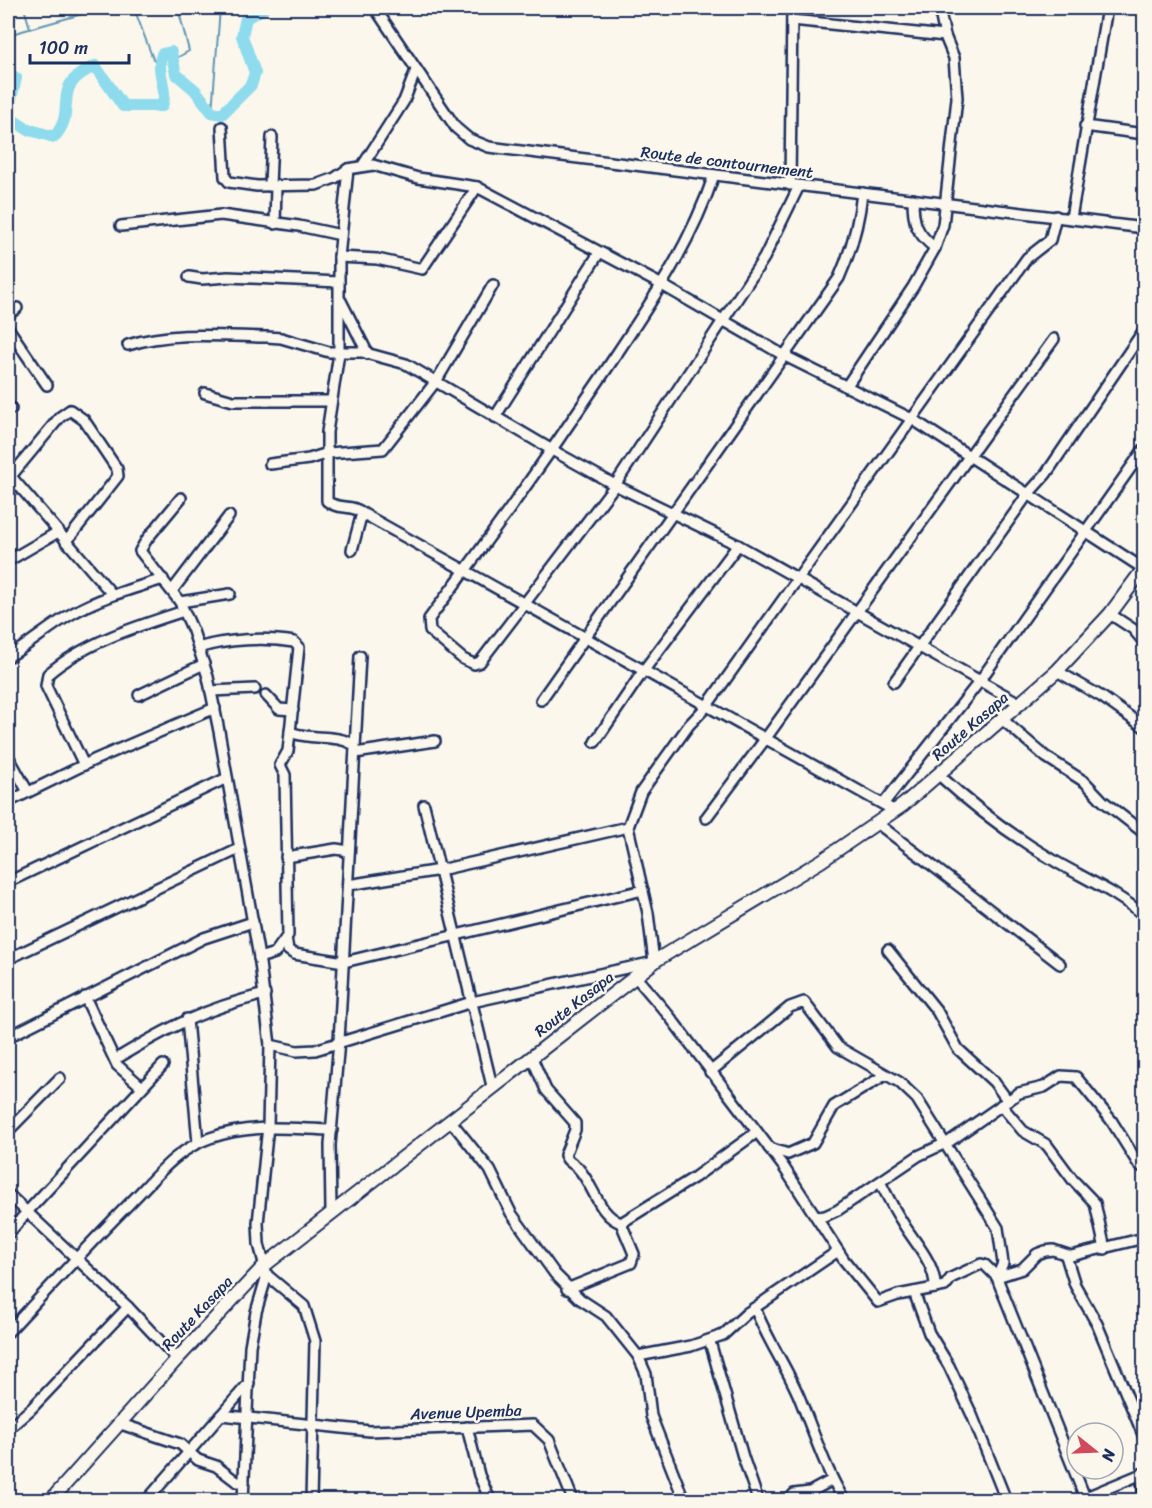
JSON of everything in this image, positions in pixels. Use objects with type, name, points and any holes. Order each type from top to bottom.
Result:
[{"type":"main road","name":"Route Kasapa","points":[[51,1500],[177,1359],[266,1270],[331,1211],[654,962],[821,861],[895,811],[1057,671],[1110,614],[1144,569]]},
{"type":"street","name":"Route de contournement","points":[[375,8],[456,128],[469,139],[489,147],[1144,228]]},
{"type":"street","points":[[714,175],[692,234],[662,285],[552,450],[429,619],[428,625],[438,640],[463,659],[474,663],[480,662],[615,485],[764,258],[795,185],[792,8]]},
{"type":"street","points":[[846,387],[913,287],[935,248],[944,225],[957,98],[954,58],[945,36],[939,8]]},
{"type":"street","points":[[1071,218],[1107,8]]},
{"type":"street","points":[[792,20],[945,36]]},
{"type":"street","points":[[363,165],[404,101],[416,70]]},
{"type":"street","points":[[1085,126],[1144,134]]},
{"type":"street","points":[[222,127],[226,180],[273,186],[324,183],[348,169],[373,165],[418,178],[477,187],[662,285],[785,356],[912,419],[1144,569]]},
{"type":"street","points":[[272,137],[275,224]]},
{"type":"street","points":[[348,169],[339,257],[339,353],[331,401],[327,501],[333,505],[356,508],[644,670],[705,707],[766,738],[895,811]]},
{"type":"street","points":[[339,257],[377,259],[422,269],[477,187]]},
{"type":"street","points":[[542,700],[676,513],[839,278],[857,225],[862,194]]},
{"type":"street","points":[[913,199],[917,231],[935,248]]},
{"type":"street","points":[[121,226],[221,215],[341,235]]},
{"type":"street","points":[[270,1045],[306,1051],[472,1002],[654,962],[643,890],[628,827],[641,792],[705,707],[1027,258],[1050,240],[1056,216]]},
{"type":"street","points":[[495,417],[599,253]]},
{"type":"street","points":[[189,277],[339,282]]},
{"type":"street","points":[[270,464],[314,459],[328,453],[383,449],[437,380],[493,285]]},
{"type":"street","points":[[340,299],[368,354]]},
{"type":"street","points":[[8,315],[17,308]]},
{"type":"street","points":[[8,328],[47,385]]},
{"type":"street","points":[[894,682],[1028,494],[1046,474],[1144,330]]},
{"type":"street","points":[[128,345],[143,340],[169,338],[267,337],[339,353],[368,354],[406,364],[615,485],[738,545],[1021,704]]},
{"type":"street","points":[[706,818],[858,612],[1054,339]]},
{"type":"street","points":[[205,393],[233,400],[331,401]]},
{"type":"street","points":[[66,542],[118,476],[117,469],[84,420],[70,410],[60,417],[9,474],[66,542],[112,594]]},
{"type":"street","points":[[884,803],[979,682],[1144,449]]},
{"type":"street","points":[[181,498],[141,548],[182,607],[204,664],[215,708],[253,922],[265,994],[270,1045],[268,1126],[258,1223],[259,1244],[266,1270],[253,1322],[243,1500]]},
{"type":"street","points":[[352,550],[362,513]]},
{"type":"street","points":[[172,591],[228,516]]},
{"type":"street","points":[[8,561],[58,532]]},
{"type":"street","points":[[595,742],[644,670],[738,545]]},
{"type":"street","points":[[8,657],[71,614],[112,594],[163,579]]},
{"type":"street","points":[[84,765],[46,686],[48,674],[78,654],[112,637],[182,607],[230,594]]},
{"type":"street","points":[[1110,614],[1133,629],[1144,642]]},
{"type":"street","points":[[198,648],[226,642],[294,642],[299,647],[288,753],[280,765],[285,775],[286,938],[288,950],[294,954],[344,962],[643,890]]},
{"type":"street","points":[[331,1211],[329,1182],[344,962],[360,656]]},
{"type":"street","points":[[139,695],[204,664]]},
{"type":"street","points":[[1057,671],[1144,727]]},
{"type":"street","points":[[211,691],[255,689]]},
{"type":"street","points":[[266,695],[279,709],[293,710]]},
{"type":"street","points":[[8,802],[84,765],[215,708]]},
{"type":"street","points":[[1003,720],[1046,757],[1085,782],[1102,801],[1144,833]]},
{"type":"street","points":[[290,732],[307,737],[341,738],[355,749],[435,741]]},
{"type":"street","points":[[8,756],[28,792]]},
{"type":"street","points":[[939,775],[977,809],[1059,863],[1109,889],[1144,915]]},
{"type":"street","points":[[8,882],[227,778]]},
{"type":"street","points":[[424,805],[492,1086]]},
{"type":"street","points":[[877,823],[1060,964]]},
{"type":"street","points":[[348,885],[440,870],[628,827]]},
{"type":"street","points":[[8,959],[239,849]]},
{"type":"street","points":[[286,857],[336,849],[350,850]]},
{"type":"street","points":[[8,1037],[204,938],[253,922]]},
{"type":"street","points":[[259,958],[273,954],[286,938]]},
{"type":"street","points":[[888,950],[937,1011],[958,1048],[994,1083],[1023,1131],[1047,1144],[1072,1180],[1095,1203],[1105,1249]]},
{"type":"street","points":[[635,976],[670,1017],[757,1132],[817,1216],[838,1251],[878,1302],[945,1286],[951,1278],[981,1264],[985,1265],[998,1277],[1084,1499],[1143,1473],[1144,1497]]},
{"type":"street","points":[[116,1059],[187,1019],[229,1003],[265,994]]},
{"type":"street","points":[[85,997],[117,1065],[142,1087]]},
{"type":"street","points":[[710,1071],[790,1007],[804,1002],[831,1034],[838,1047],[911,1091],[998,1228],[1003,1263],[998,1277]]},
{"type":"street","points":[[187,1019],[198,1143]]},
{"type":"street","points":[[532,1058],[546,1090],[575,1123],[575,1130],[565,1155],[566,1159],[578,1168],[611,1218],[621,1223],[634,1254],[631,1263],[567,1289]]},
{"type":"street","points":[[8,1234],[163,1065]]},
{"type":"street","points":[[767,1147],[788,1155],[809,1146],[834,1106],[885,1075]]},
{"type":"street","points":[[817,1216],[838,1210],[918,1156],[946,1143],[1019,1093],[1044,1087],[1061,1076],[1076,1077],[1111,1120],[1139,1165],[1144,1168]]},
{"type":"street","points":[[8,1131],[60,1078]]},
{"type":"street","points":[[450,1120],[490,1170],[511,1213],[567,1289],[606,1316],[638,1356],[646,1374],[651,1416],[684,1500]]},
{"type":"street","points":[[8,1332],[76,1257],[179,1152],[198,1143],[239,1130],[268,1126],[278,1129],[332,1130]]},
{"type":"street","points":[[621,1223],[695,1176],[757,1132]]},
{"type":"street","points":[[880,1182],[900,1219],[925,1256],[935,1276],[935,1288]]},
{"type":"street","points":[[8,1194],[128,1307],[177,1359]]},
{"type":"street","points":[[998,1277],[1022,1269],[1037,1254],[1045,1251],[1053,1250],[1066,1256],[1105,1249],[1135,1238],[1144,1238]]},
{"type":"street","points":[[638,1356],[710,1342],[723,1335],[755,1308],[838,1251]]},
{"type":"street","points":[[1066,1256],[1075,1285],[1097,1324],[1144,1437]]},
{"type":"street","points":[[266,1270],[304,1306],[315,1341],[311,1500]]},
{"type":"street","points":[[915,1292],[928,1333],[949,1366],[972,1415],[1006,1500]]},
{"type":"street","points":[[8,1429],[32,1410],[128,1307]]},
{"type":"street","points":[[755,1308],[766,1335],[800,1400],[832,1480],[844,1500]]},
{"type":"street","points":[[710,1342],[739,1447],[758,1500]]},
{"type":"street","points":[[147,1500],[249,1383]]},
{"type":"street","name":"Avenue Upemba","points":[[221,1414],[369,1431],[525,1425],[540,1429],[549,1440],[573,1500]]},
{"type":"street","points":[[121,1424],[180,1444],[198,1460],[216,1466],[231,1479],[244,1482]]},
{"type":"street","points":[[467,1427],[479,1475],[490,1500]]},
{"type":"street","points":[[789,1500],[794,1494],[810,1492],[832,1480]]},
{"type":"waterway","points":[[24,8],[30,28]]},
{"type":"waterway","points":[[134,8],[153,59],[158,66]]},
{"type":"waterway","points":[[8,35],[82,14],[137,8]]},
{"type":"waterway","points":[[173,60],[189,51],[178,8]]},
{"type":"waterway","points":[[212,112],[220,8]]},
{"type":"waterway","points":[[8,117],[27,129],[54,137],[65,117],[66,99],[72,82],[95,66],[123,106],[162,106],[164,93],[160,61],[162,54],[171,52],[176,74],[195,90],[212,112],[222,114],[251,85],[255,73],[242,36],[246,18],[264,8]]},
{"type":"waterway","points":[[8,73],[16,78],[8,111]]}]
